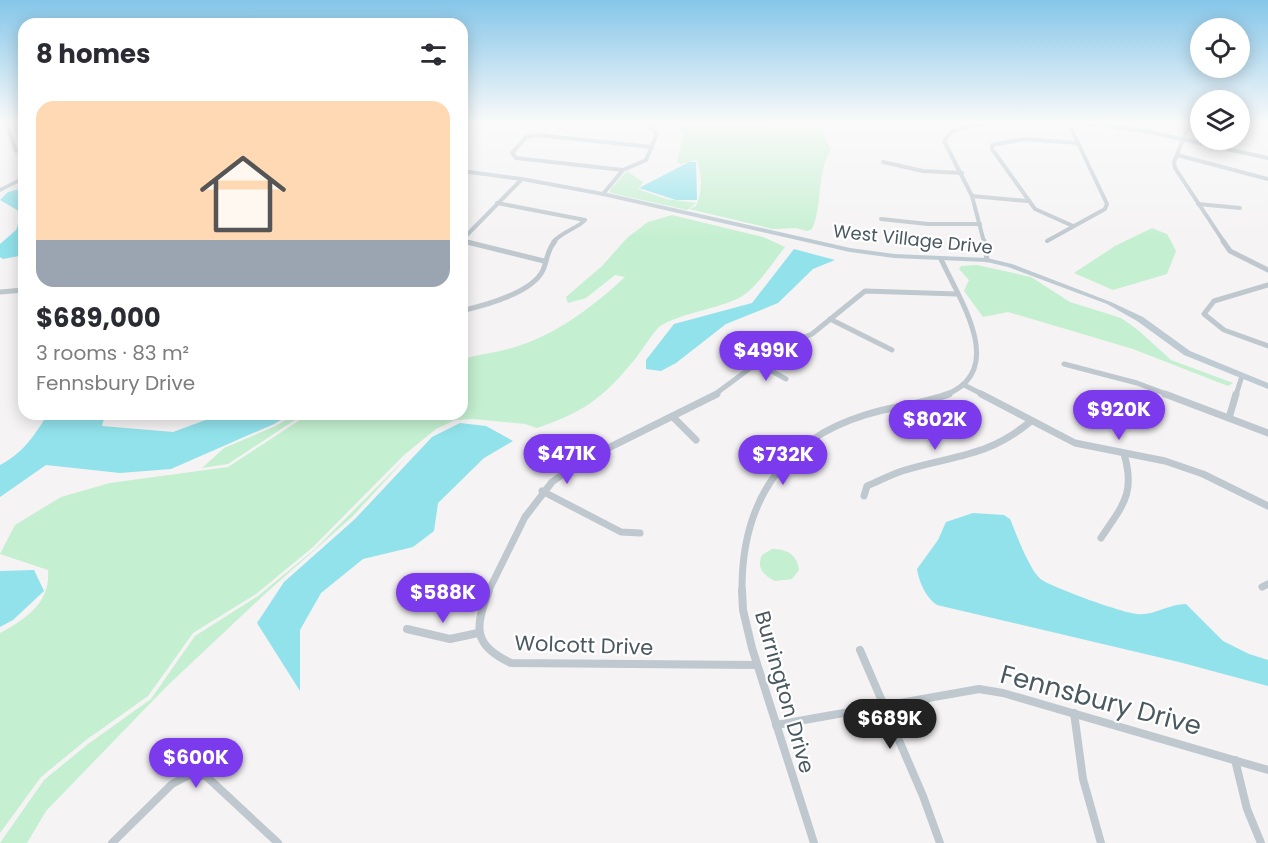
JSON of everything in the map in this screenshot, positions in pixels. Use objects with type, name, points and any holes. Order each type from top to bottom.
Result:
[{"type":"street","points":[[546,161],[623,170]]},
{"type":"street","points":[[603,194],[623,170],[642,161]]},
{"type":"street","points":[[954,161],[972,196],[987,260]]},
{"type":"street","points":[[1000,161],[1035,209],[1073,226]]},
{"type":"street","points":[[1047,241],[1105,209],[1107,204],[1087,161]]},
{"type":"street","points":[[1176,161],[1175,168],[1230,251],[1268,270]]},
{"type":"street","points":[[1202,161],[1268,178]]},
{"type":"street","points":[[883,162],[923,171],[962,173]]},
{"type":"street","name":"West Village Drive","points":[[468,172],[522,179],[673,208],[830,247],[894,256],[987,260],[1030,271],[1109,303],[1140,319],[1187,353],[1268,386]]},
{"type":"street","points":[[468,234],[522,179]]},
{"type":"street","points":[[0,190],[18,181]]},
{"type":"street","points":[[972,196],[1027,201]]},
{"type":"street","points":[[468,309],[485,306],[524,286],[542,273],[548,252],[566,229],[571,225],[582,224],[585,220],[497,203]]},
{"type":"street","points":[[1198,204],[1240,208]]},
{"type":"street","points":[[881,219],[928,224],[980,225]]},
{"type":"street","points":[[468,244],[544,261]]},
{"type":"street","points":[[941,259],[979,349],[976,369],[964,385],[1075,443],[1165,461],[1203,474],[1268,506]]},
{"type":"street","points":[[1268,285],[1259,291],[1218,299],[1205,308],[1204,314],[1209,321],[1221,328],[1268,346]]},
{"type":"street","points":[[0,292],[18,290]]},
{"type":"street","points":[[407,629],[450,639],[478,633],[481,608],[523,519],[542,491],[560,474],[579,462],[721,392],[776,349],[812,334],[865,291],[957,294]]},
{"type":"street","points":[[830,320],[892,350]]},
{"type":"street","points":[[757,363],[786,379]]},
{"type":"street","points":[[1064,364],[1137,383],[1268,434]]},
{"type":"street","points":[[1229,418],[1242,376]]},
{"type":"street","name":"Burrington Drive","points":[[814,843],[757,665],[742,601],[744,548],[757,503],[783,465],[810,441],[842,423],[878,411],[934,401],[964,385]]},
{"type":"street","points":[[673,417],[696,440]]},
{"type":"street","points":[[864,496],[867,486],[905,470],[992,450],[1014,437],[1031,422]]},
{"type":"street","points":[[1101,538],[1131,491],[1131,475],[1124,454]]},
{"type":"street","points":[[542,491],[621,532],[640,533]]},
{"type":"street","name":"Wolcott Drive","points":[[478,633],[489,653],[511,663],[757,665]]},
{"type":"street","points":[[860,650],[924,796],[940,843]]},
{"type":"street","name":"Fennsbury Drive","points":[[776,725],[979,689],[1003,693],[1268,770]]},
{"type":"street","points":[[1074,713],[1082,781],[1090,816],[1101,843]]},
{"type":"street","points":[[1235,760],[1247,809],[1261,843]]},
{"type":"street","points":[[112,843],[172,783],[189,774],[206,776],[278,843]]},
{"type":"green space","points":[[696,161],[825,161],[818,210],[812,229],[807,231],[796,228],[773,229],[689,209],[696,206],[698,201],[700,171]]},
{"type":"green space","points":[[627,171],[643,182],[638,189],[666,199],[696,203],[687,210],[611,193],[610,190]]},
{"type":"green space","points":[[672,215],[763,237],[785,247],[758,281],[739,298],[673,320],[658,328],[634,361],[609,388],[577,411],[537,428],[525,424],[468,419],[468,358],[521,345],[550,333],[577,316],[625,277],[615,275],[586,298],[568,303],[566,297],[602,266],[628,237],[648,222]]},
{"type":"green space","points":[[1152,228],[1167,234],[1176,251],[1167,274],[1113,290],[1074,273],[1115,246]]},
{"type":"green space","points":[[977,265],[1031,277],[1070,302],[1121,318],[1171,360],[1233,383],[1228,386],[1133,349],[1008,312],[983,317],[964,291],[969,280],[959,269],[961,266]]},
{"type":"green space","points":[[286,420],[295,420],[228,464],[202,468],[224,448]]},
{"type":"green space","points":[[300,420],[455,420],[436,429],[404,455],[313,547],[256,594],[193,633],[148,696],[86,740],[41,777],[0,833],[0,633],[19,622],[35,608],[41,600],[48,581],[48,570],[0,554],[15,525],[61,497],[110,483],[228,467]]},
{"type":"green space","points":[[406,458],[352,517],[267,592],[167,686],[46,811],[27,843],[0,843],[44,780],[88,744],[151,699],[195,636],[258,596],[315,549]]},
{"type":"green space","points":[[772,549],[786,551],[796,560],[799,570],[792,579],[775,581],[762,571],[760,560],[762,555]]},
{"type":"water","points":[[689,162],[696,162],[697,200],[676,200],[639,188]]},
{"type":"water","points":[[18,190],[18,211],[0,200],[8,192]]},
{"type":"water","points":[[18,224],[18,256],[3,259],[0,257],[0,244],[16,230]]},
{"type":"water","points":[[794,249],[835,260],[813,269],[778,303],[726,324],[676,363],[661,371],[646,369],[646,360],[674,324],[752,303]]},
{"type":"water","points":[[44,420],[104,420],[102,426],[173,432],[206,420],[281,420],[171,469],[120,473],[46,465],[0,497],[0,465],[22,449]]},
{"type":"water","points":[[460,423],[486,426],[513,441],[484,458],[438,503],[434,531],[413,547],[363,559],[321,593],[300,630],[300,691],[257,623],[284,582],[355,519],[432,437]]},
{"type":"water","points":[[973,513],[1004,515],[1010,519],[1037,576],[1060,589],[1137,614],[1186,604],[1223,641],[1249,654],[1268,660],[1268,686],[1179,662],[937,605],[924,589],[917,569],[938,540],[946,522]]},
{"type":"water","points":[[34,570],[44,591],[13,620],[0,627],[0,571]]}]
